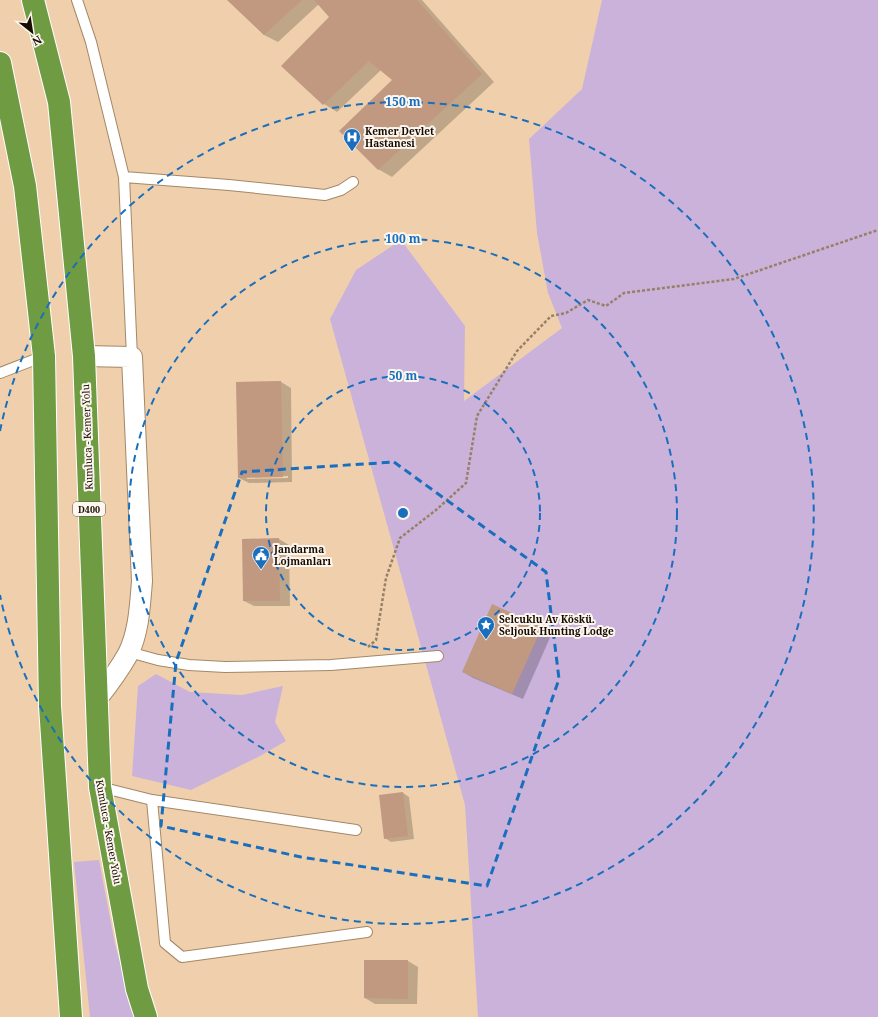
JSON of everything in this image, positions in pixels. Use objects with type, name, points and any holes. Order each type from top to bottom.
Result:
[{"type":"highway","name":"Kumluca - Kemer Yolu","points":[[33,0],[59,102],[84,356],[100,787],[137,989],[146,1017]]},
{"type":"highway","points":[[0,63],[25,186],[44,356],[50,706],[71,1017]]},
{"type":"street","points":[[84,356],[132,357],[142,581],[140,607],[135,633],[129,652],[96,700]]},
{"type":"lane","points":[[77,0],[91,42],[124,177],[132,357]]},
{"type":"lane","points":[[124,177],[229,185],[325,195],[341,190],[353,182]]},
{"type":"lane","points":[[0,373],[44,356]]},
{"type":"lane","points":[[129,652],[158,660],[225,667],[331,665],[438,656]]},
{"type":"lane","points":[[100,787],[152,800],[356,830]]},
{"type":"lane","points":[[152,800],[165,943],[182,957],[367,932]]},
{"type":"path","points":[[350,663],[376,640],[386,578],[400,538],[436,510],[466,483],[477,416],[516,351],[551,316],[566,313],[588,300],[606,306],[624,293],[734,279],[878,230]]},
{"type":"highlighted area","points":[[394,462],[546,572],[559,679],[487,886],[301,857],[161,826],[176,662],[242,472]]},
{"type":"shaded area","points":[[602,0],[878,0],[878,1017],[478,1017],[465,805],[330,319],[356,270],[401,240],[465,326],[464,401],[562,328],[548,293],[537,233],[529,139],[582,89]]},
{"type":"shaded area","points":[[156,674],[190,692],[242,695],[283,686],[275,722],[286,741],[260,756],[191,790],[132,776],[138,686]]},
{"type":"shaded area","points":[[99,860],[115,944],[135,1017],[90,1017],[74,862]]},
{"type":"building","points":[[227,0],[302,0],[264,35]]},
{"type":"building","points":[[314,0],[417,0],[482,74],[378,170],[339,131],[392,80],[369,61],[323,105],[281,66],[329,17]]},
{"type":"building","points":[[281,381],[283,477],[238,478],[236,382]]},
{"type":"building","name":"Jandarma Lojmanları","points":[[279,538],[280,601],[243,601],[242,539]]},
{"type":"building","points":[[492,604],[542,627],[512,694],[462,672]]},
{"type":"building","points":[[403,792],[408,836],[384,839],[379,795]]},
{"type":"building","points":[[364,960],[408,960],[408,999],[364,998]]},
{"type":"place","name":"Kemer Devlet Hastanesi","points":[[352,152]]},
{"type":"place","name":"Jandarma Lojmanları","points":[[261,570]]},
{"type":"place","name":"Selcuklu Av Köskü. Seljouk Hunting Lodge","points":[[486,640]]}]
